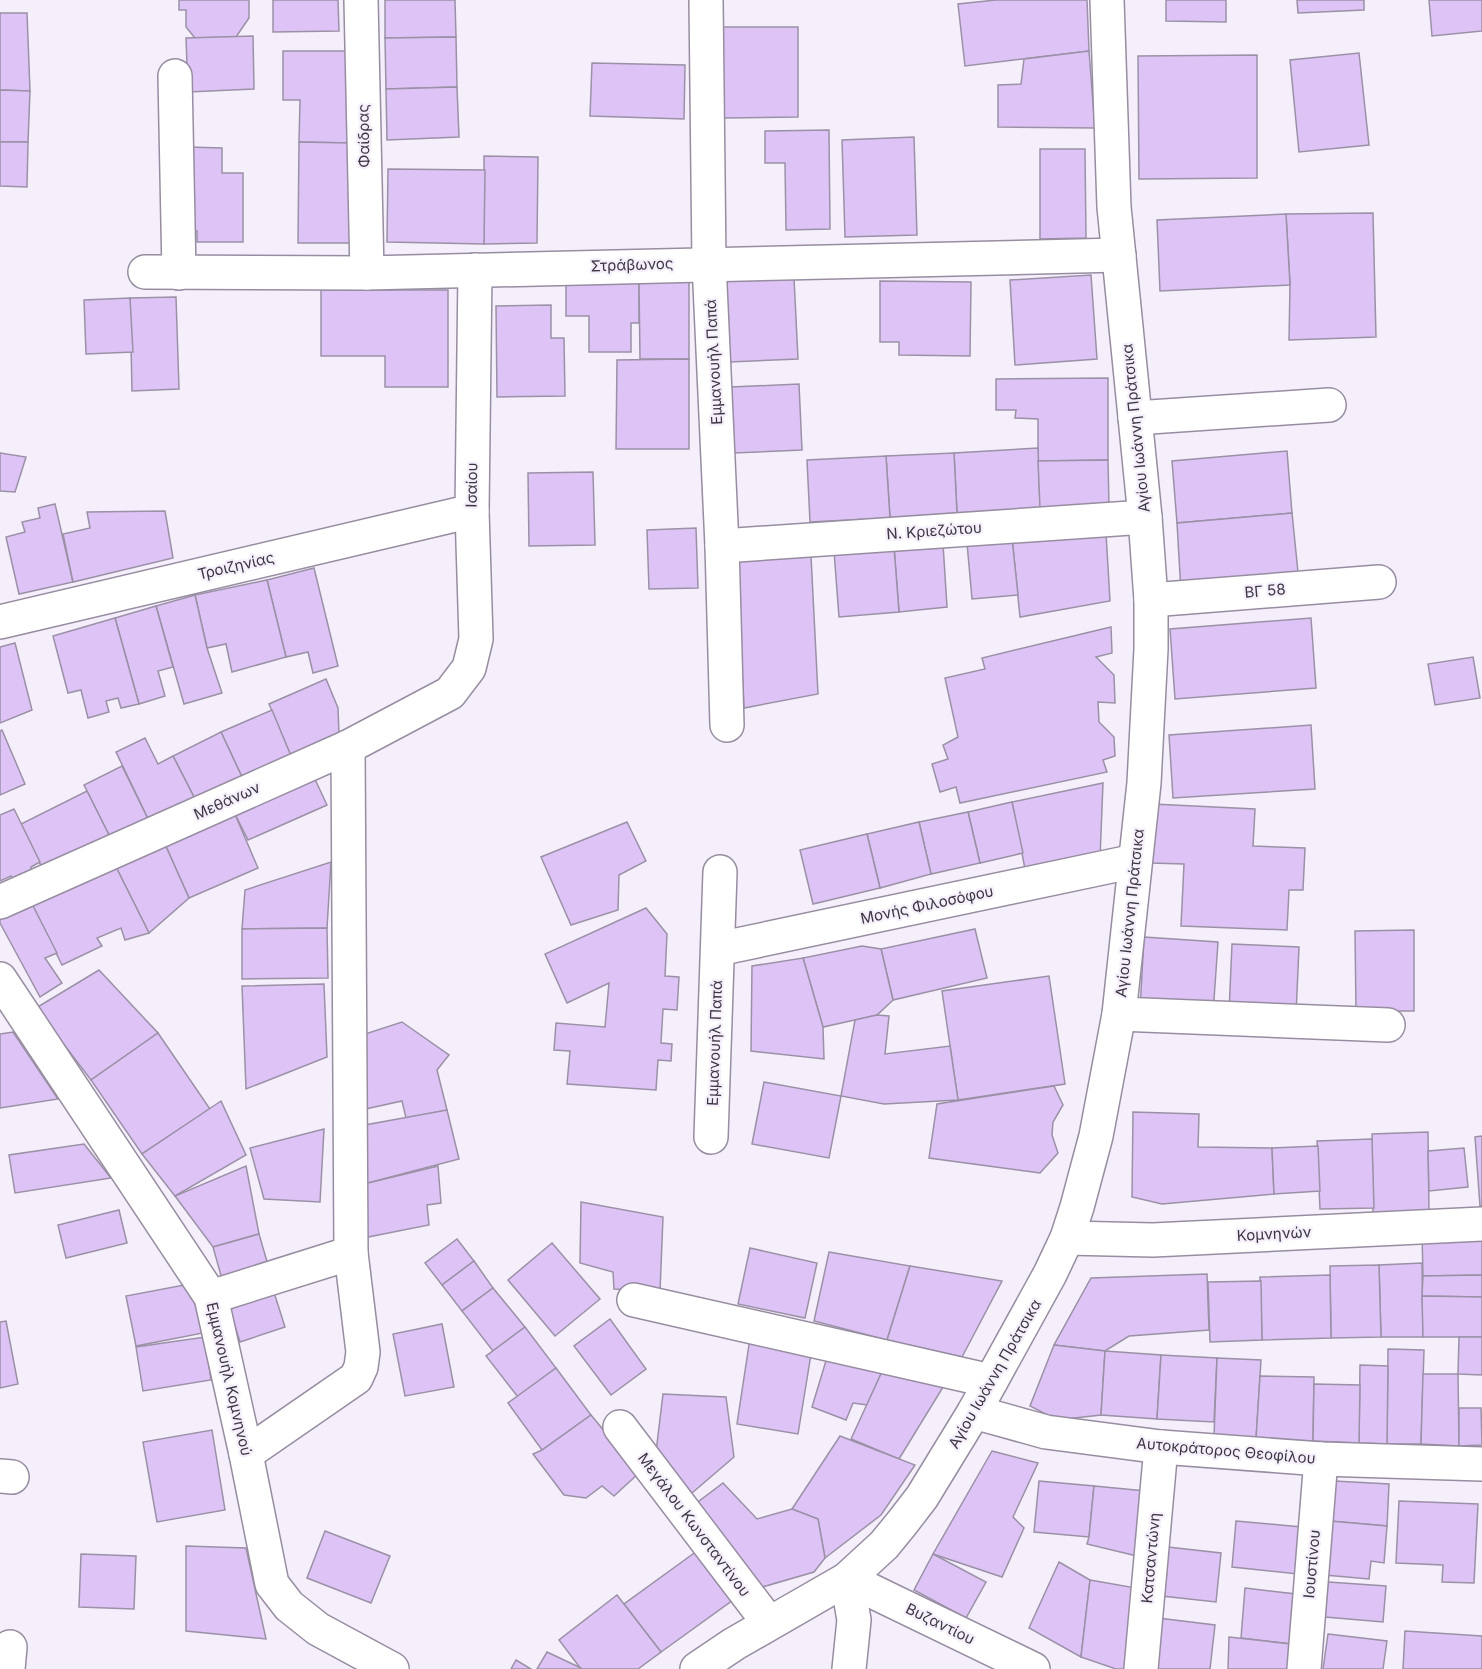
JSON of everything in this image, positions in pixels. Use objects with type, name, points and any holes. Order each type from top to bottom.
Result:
[{"type":"street","name":"Φαίδρας","points":[[361,0],[367,273]]},
{"type":"street","name":"Εμμανουήλ Παπά","points":[[706,0],[709,263],[722,546],[727,725]]},
{"type":"street","name":"Αγίου Ιωάννη Πράτσικα","points":[[697,1669],[769,1623],[847,1579],[884,1545],[902,1523],[928,1488],[974,1412],[1050,1274],[1067,1238],[1096,1136],[1119,1014],[1144,783],[1150,690],[1151,600],[1110,145],[1107,0]]},
{"type":"street","points":[[175,76],[179,273]]},
{"type":"street","name":"Στράβωνος","points":[[145,272],[367,273],[709,263],[1119,255]]},
{"type":"street","name":"Ισαίου","points":[[450,693],[469,668],[476,639],[472,511],[475,270]]},
{"type":"street","points":[[1135,418],[1329,405]]},
{"type":"street","name":"Τροιζηνίας","points":[[0,622],[472,511]]},
{"type":"street","name":"Ν. Κριεζώτου","points":[[722,546],[1145,517]]},
{"type":"street","name":"ΒΓ 58","points":[[1151,600],[1379,582]]},
{"type":"street","name":"Μεθάνων","points":[[0,902],[348,747],[450,693]]},
{"type":"street","points":[[246,1454],[356,1378],[361,1367],[363,1352],[351,1253],[348,747]]},
{"type":"street","name":"Μονής Φιλοσόφου","points":[[718,949],[1135,861]]},
{"type":"street","name":"Εμμανουήλ Παπά","points":[[711,1137],[720,872]]},
{"type":"street","name":"Εμμανουήλ Κομνηνού","points":[[0,978],[211,1297],[272,1584],[288,1606],[318,1629],[392,1669]]},
{"type":"street","points":[[1119,1014],[1388,1025]]},
{"type":"street","name":"Κομνηνών","points":[[1067,1238],[1154,1240],[1482,1224]]},
{"type":"street","points":[[211,1297],[351,1253]]},
{"type":"street","points":[[634,1300],[991,1381]]},
{"type":"street","name":"Αυτοκράτορος Θεοφίλου","points":[[974,1412],[1046,1432],[1161,1447],[1321,1459],[1482,1464]]},
{"type":"street","name":"Μεγάλου Κωνσταντίνου","points":[[620,1427],[769,1623]]},
{"type":"street","name":"Κατσαντώνη","points":[[1141,1669],[1161,1447]]},
{"type":"street","name":"Ιουστίνου","points":[[1304,1669],[1321,1459]]},
{"type":"street","points":[[847,1579],[854,1620],[849,1669]]},
{"type":"street","name":"Βυζαντίου","points":[[847,1579],[1033,1669]]},
{"type":"building","points":[[179,0],[249,0],[249,18],[236,37],[195,38],[186,27],[186,10],[179,10]]},
{"type":"building","points":[[273,0],[338,0],[339,31],[273,32]]},
{"type":"building","points":[[385,0],[455,0],[456,37],[385,38]]},
{"type":"building","points":[[996,0],[1087,0],[1089,51],[965,66],[958,4]]},
{"type":"building","points":[[1166,0],[1226,0],[1226,22],[1166,21]]},
{"type":"building","points":[[1297,0],[1364,0],[1364,10],[1298,13]]},
{"type":"building","points":[[1429,0],[1482,0],[1482,31],[1432,36]]},
{"type":"building","points":[[0,13],[27,13],[30,91],[0,90]]},
{"type":"building","points":[[723,27],[798,27],[798,117],[723,118]]},
{"type":"building","points":[[253,36],[254,89],[188,92],[186,38]]},
{"type":"building","points":[[456,37],[457,87],[386,89],[385,38]]},
{"type":"building","points":[[283,51],[358,51],[351,143],[299,142],[300,100],[283,100]]},
{"type":"building","points":[[1089,51],[1095,128],[998,127],[998,85],[1021,84],[1024,59]]},
{"type":"building","points":[[1359,53],[1369,145],[1299,152],[1290,60]]},
{"type":"building","points":[[1257,55],[1257,178],[1139,179],[1138,56]]},
{"type":"building","points":[[592,63],[685,65],[684,119],[590,116]]},
{"type":"building","points":[[457,87],[459,137],[387,140],[386,89]]},
{"type":"building","points":[[0,90],[30,91],[28,142],[0,142]]},
{"type":"building","points":[[829,130],[830,229],[786,230],[785,163],[765,163],[765,131]]},
{"type":"building","points":[[914,137],[917,235],[845,237],[842,140]]},
{"type":"building","points":[[0,142],[28,142],[27,187],[0,186]]},
{"type":"building","points":[[299,142],[351,143],[356,243],[298,243]]},
{"type":"building","points":[[188,147],[222,148],[222,173],[243,173],[243,242],[197,242],[197,231],[187,230]]},
{"type":"building","points":[[1040,149],[1085,149],[1086,238],[1040,239]]},
{"type":"building","points":[[484,156],[538,157],[537,243],[484,244]]},
{"type":"building","points":[[388,169],[485,170],[484,244],[387,242]]},
{"type":"building","points":[[1373,213],[1376,337],[1289,340],[1290,285],[1286,214]]},
{"type":"building","points":[[1286,214],[1290,285],[1160,291],[1157,220]]},
{"type":"building","points":[[1091,275],[1097,359],[1015,365],[1010,280]]},
{"type":"building","points":[[794,278],[798,359],[730,362],[726,281]]},
{"type":"building","points":[[880,281],[971,282],[970,356],[899,355],[899,342],[880,342]]},
{"type":"building","points":[[566,282],[639,282],[639,323],[631,323],[631,352],[589,352],[589,316],[566,316]]},
{"type":"building","points":[[639,282],[689,282],[689,359],[640,359]]},
{"type":"building","points":[[321,290],[448,290],[448,387],[385,387],[385,356],[321,356]]},
{"type":"building","points":[[176,297],[179,389],[132,391],[130,298]]},
{"type":"building","points":[[130,298],[133,352],[86,354],[84,300]]},
{"type":"building","points":[[551,305],[551,338],[564,338],[565,396],[497,397],[496,306]]},
{"type":"building","points":[[689,359],[689,449],[616,449],[617,360]]},
{"type":"building","points":[[1108,378],[1108,460],[1038,461],[1038,419],[1015,418],[1016,410],[996,410],[996,379]]},
{"type":"building","points":[[799,384],[802,450],[734,453],[731,387]]},
{"type":"building","points":[[1038,448],[1040,508],[957,513],[954,453]]},
{"type":"building","points":[[1287,451],[1292,513],[1177,523],[1172,461]]},
{"type":"building","points":[[0,453],[26,457],[15,492],[0,491]]},
{"type":"building","points":[[954,453],[957,513],[890,518],[886,456]]},
{"type":"building","points":[[886,456],[890,518],[810,522],[807,460]]},
{"type":"building","points":[[1108,460],[1109,506],[1040,508],[1038,461]]},
{"type":"building","points":[[593,472],[595,545],[529,546],[528,473]]},
{"type":"building","points":[[55,504],[73,582],[19,594],[6,537],[25,532],[22,522],[40,518],[38,508]]},
{"type":"building","points":[[165,511],[173,558],[73,582],[63,534],[90,528],[87,512]]},
{"type":"building","points":[[1292,513],[1299,582],[1181,592],[1177,523]]},
{"type":"building","points":[[696,528],[698,588],[649,589],[647,530]]},
{"type":"building","points":[[1106,533],[1110,601],[1020,617],[1012,538]]},
{"type":"building","points":[[1012,538],[1018,595],[972,599],[967,543]]},
{"type":"building","points":[[943,544],[947,607],[899,612],[894,547]]},
{"type":"building","points":[[894,547],[899,612],[839,617],[834,551]]},
{"type":"building","points":[[811,556],[818,694],[744,708],[736,557]]},
{"type":"building","points":[[314,568],[338,666],[313,673],[308,652],[286,657],[267,580]]},
{"type":"building","points":[[267,580],[286,657],[232,672],[226,644],[207,648],[195,595]]},
{"type":"building","points":[[195,595],[207,648],[222,693],[184,704],[156,606]]},
{"type":"building","points":[[156,606],[173,667],[158,671],[165,696],[139,704],[115,618]]},
{"type":"building","points":[[115,618],[139,704],[121,708],[118,698],[106,701],[109,712],[88,718],[81,690],[68,693],[53,636]]},
{"type":"building","points":[[1311,618],[1316,688],[1175,699],[1170,629]]},
{"type":"building","points":[[1111,627],[1112,653],[1096,657],[1114,675],[1115,703],[1098,702],[1099,722],[1114,737],[1115,756],[1103,760],[1107,772],[960,803],[956,787],[940,792],[932,764],[948,759],[943,745],[958,737],[945,678],[985,669],[982,658]]},
{"type":"building","points":[[15,643],[32,710],[0,723],[0,647]]},
{"type":"building","points":[[1473,657],[1480,698],[1435,705],[1428,664]]},
{"type":"building","points":[[326,679],[338,708],[339,735],[291,756],[269,704]]},
{"type":"building","points":[[272,710],[291,756],[242,777],[221,732]]},
{"type":"building","points":[[1311,725],[1315,789],[1173,798],[1169,735]]},
{"type":"building","points":[[2,730],[25,784],[0,795],[0,731]]},
{"type":"building","points":[[221,732],[242,777],[195,799],[173,756]]},
{"type":"building","points":[[145,738],[158,764],[173,756],[195,799],[149,821],[116,752]]},
{"type":"building","points":[[122,766],[149,821],[111,839],[84,785]]},
{"type":"building","points":[[313,775],[327,805],[248,840],[234,812]]},
{"type":"building","points":[[1103,783],[1100,859],[1026,874],[1012,802]]},
{"type":"building","points":[[87,791],[111,839],[44,872],[21,824]]},
{"type":"building","points":[[1012,802],[1023,853],[980,863],[968,812]]},
{"type":"building","points":[[1153,804],[1255,809],[1253,846],[1305,848],[1303,890],[1289,890],[1287,930],[1181,926],[1184,864],[1151,863]]},
{"type":"building","points":[[14,809],[40,862],[31,867],[32,877],[16,885],[11,876],[0,881],[0,815]]},
{"type":"building","points":[[234,812],[258,868],[189,898],[164,842]]},
{"type":"building","points":[[968,812],[980,863],[931,874],[919,822]]},
{"type":"building","points":[[627,822],[646,861],[619,875],[618,910],[571,925],[541,857]]},
{"type":"building","points":[[919,822],[931,874],[880,888],[867,834]]},
{"type":"building","points":[[867,834],[880,888],[813,904],[800,850]]},
{"type":"building","points":[[164,842],[189,898],[149,933],[115,865]]},
{"type":"building","points":[[331,862],[327,928],[242,929],[245,890]]},
{"type":"building","points":[[115,865],[149,933],[125,940],[121,928],[97,938],[102,946],[62,965],[32,904]]},
{"type":"building","points":[[32,904],[57,953],[45,958],[62,983],[40,997],[0,923],[0,919]]},
{"type":"building","points":[[646,908],[667,934],[665,976],[679,977],[677,1010],[663,1009],[661,1043],[672,1044],[671,1061],[658,1060],[656,1090],[567,1084],[570,1051],[554,1050],[556,1023],[605,1027],[609,983],[567,1003],[545,954]]},
{"type":"building","points":[[327,928],[328,978],[242,979],[242,929]]},
{"type":"building","points":[[975,929],[987,978],[893,1000],[881,949]]},
{"type":"building","points":[[1414,930],[1414,1011],[1356,1011],[1355,931]]},
{"type":"building","points":[[1144,937],[1218,942],[1213,1014],[1140,1010]]},
{"type":"building","points":[[1232,944],[1299,947],[1296,1015],[1229,1013]]},
{"type":"building","points":[[862,946],[881,949],[893,1000],[877,1015],[823,1027],[803,958]]},
{"type":"building","points":[[803,958],[823,1027],[824,1059],[751,1051],[752,966]]},
{"type":"building","points":[[99,970],[158,1033],[91,1080],[36,1008]]},
{"type":"building","points":[[1049,976],[1065,1084],[958,1100],[942,991]]},
{"type":"building","points":[[324,984],[327,1057],[246,1089],[242,986]]},
{"type":"building","points":[[877,1015],[889,1016],[885,1054],[950,1046],[958,1100],[884,1104],[841,1096],[855,1020]]},
{"type":"building","points":[[402,1022],[449,1055],[437,1070],[447,1110],[406,1118],[402,1101],[361,1110],[362,1035]]},
{"type":"building","points":[[13,1032],[58,1099],[0,1108],[0,1034]]},
{"type":"building","points":[[158,1033],[210,1109],[142,1154],[91,1080]]},
{"type":"building","points":[[764,1082],[841,1096],[829,1158],[752,1144]]},
{"type":"building","points":[[1054,1086],[1063,1105],[1053,1122],[1052,1135],[1058,1153],[1040,1173],[929,1158],[937,1104]]},
{"type":"building","points":[[221,1101],[246,1155],[175,1196],[142,1154]]},
{"type":"building","points":[[447,1110],[459,1159],[364,1184],[365,1125]]},
{"type":"building","points":[[1133,1112],[1199,1114],[1198,1147],[1272,1148],[1274,1194],[1162,1204],[1132,1197]]},
{"type":"building","points":[[324,1129],[320,1202],[264,1199],[250,1148]]},
{"type":"building","points":[[1428,1132],[1429,1213],[1373,1214],[1372,1134]]},
{"type":"building","points":[[1482,1136],[1482,1206],[1480,1206],[1475,1137]]},
{"type":"building","points":[[1372,1139],[1374,1208],[1320,1209],[1317,1141]]},
{"type":"building","points":[[84,1144],[111,1178],[15,1193],[9,1155]]},
{"type":"building","points":[[1318,1146],[1320,1191],[1274,1194],[1272,1148]]},
{"type":"building","points":[[1464,1148],[1468,1187],[1429,1191],[1428,1151]]},
{"type":"building","points":[[246,1166],[259,1234],[213,1247],[175,1196]]},
{"type":"building","points":[[438,1166],[441,1203],[427,1205],[429,1225],[363,1238],[364,1184]]},
{"type":"building","points":[[581,1202],[663,1217],[660,1292],[614,1289],[613,1272],[580,1263]]},
{"type":"building","points":[[119,1210],[127,1243],[66,1258],[58,1225]]},
{"type":"building","points":[[1482,1231],[1482,1275],[1423,1276],[1422,1233]]},
{"type":"building","points":[[259,1234],[268,1265],[222,1279],[213,1247]]},
{"type":"building","points":[[457,1239],[474,1261],[442,1285],[425,1263]]},
{"type":"building","points":[[552,1243],[600,1299],[555,1336],[508,1280]]},
{"type":"building","points":[[750,1248],[817,1263],[805,1318],[738,1304]]},
{"type":"building","points":[[829,1252],[910,1266],[887,1340],[814,1321]]},
{"type":"building","points":[[474,1261],[493,1288],[462,1311],[442,1285]]},
{"type":"building","points":[[1422,1263],[1423,1337],[1381,1337],[1379,1265]]},
{"type":"building","points":[[1379,1265],[1381,1337],[1331,1338],[1330,1266]]},
{"type":"building","points":[[910,1266],[1002,1281],[962,1357],[887,1340]]},
{"type":"building","points":[[1207,1274],[1209,1330],[1129,1336],[1105,1351],[1054,1345],[1091,1278]]},
{"type":"building","points":[[1330,1275],[1331,1338],[1262,1340],[1260,1277]]},
{"type":"building","points":[[1482,1275],[1482,1297],[1422,1296],[1423,1276]]},
{"type":"building","points":[[1261,1281],[1262,1340],[1210,1342],[1208,1282]]},
{"type":"building","points":[[184,1285],[197,1300],[203,1333],[136,1346],[126,1296]]},
{"type":"building","points":[[272,1286],[285,1327],[240,1342],[227,1301]]},
{"type":"building","points":[[493,1288],[525,1327],[493,1351],[462,1311]]},
{"type":"building","points":[[1422,1296],[1482,1297],[1482,1337],[1423,1337]]},
{"type":"building","points":[[610,1319],[646,1369],[611,1395],[574,1346]]},
{"type":"building","points":[[6,1321],[18,1384],[0,1388],[0,1322]]},
{"type":"building","points":[[442,1324],[454,1387],[405,1396],[393,1334]]},
{"type":"building","points":[[525,1327],[556,1368],[518,1397],[486,1356]]},
{"type":"building","points":[[205,1337],[211,1380],[143,1391],[136,1347]]},
{"type":"building","points":[[1459,1337],[1482,1337],[1482,1375],[1458,1374]]},
{"type":"building","points":[[750,1338],[812,1348],[798,1434],[737,1424]]},
{"type":"building","points":[[1054,1345],[1105,1351],[1101,1415],[1057,1420],[1030,1406]]},
{"type":"building","points":[[1388,1349],[1424,1350],[1421,1444],[1387,1444]]},
{"type":"building","points":[[1105,1351],[1161,1355],[1157,1419],[1101,1415]]},
{"type":"building","points":[[828,1354],[885,1365],[867,1405],[853,1403],[846,1420],[812,1407]]},
{"type":"building","points":[[1161,1355],[1217,1358],[1214,1422],[1157,1419]]},
{"type":"building","points":[[1217,1358],[1261,1360],[1256,1439],[1214,1436]]},
{"type":"building","points":[[885,1365],[948,1379],[899,1459],[851,1439]]},
{"type":"building","points":[[1360,1365],[1388,1366],[1387,1444],[1359,1443]]},
{"type":"building","points":[[556,1368],[591,1415],[542,1450],[508,1403]]},
{"type":"building","points":[[1423,1374],[1458,1374],[1459,1446],[1421,1444]]},
{"type":"building","points":[[1260,1376],[1314,1377],[1313,1441],[1256,1439]]},
{"type":"building","points":[[1314,1384],[1360,1385],[1359,1443],[1313,1441]]},
{"type":"building","points":[[663,1394],[726,1397],[734,1457],[692,1493],[656,1452]]},
{"type":"building","points":[[1459,1408],[1481,1408],[1482,1445],[1459,1446]]},
{"type":"building","points":[[591,1415],[639,1473],[614,1496],[602,1486],[586,1498],[564,1495],[533,1454]]},
{"type":"building","points":[[212,1430],[225,1510],[157,1522],[143,1442]]},
{"type":"building","points":[[840,1436],[915,1465],[881,1515],[825,1558],[818,1519],[792,1509]]},
{"type":"building","points":[[992,1451],[1038,1463],[1013,1517],[1024,1528],[1002,1577],[933,1554]]},
{"type":"building","points":[[1039,1481],[1094,1486],[1089,1537],[1034,1532]]},
{"type":"building","points":[[1334,1481],[1389,1484],[1387,1526],[1330,1521]]},
{"type":"building","points":[[723,1483],[757,1519],[792,1509],[818,1519],[825,1558],[814,1572],[759,1588],[694,1505]]},
{"type":"building","points":[[1094,1486],[1146,1491],[1141,1557],[1087,1544]]},
{"type":"building","points":[[1399,1501],[1478,1504],[1474,1583],[1442,1582],[1443,1565],[1396,1563]]},
{"type":"building","points":[[1236,1521],[1302,1527],[1298,1574],[1232,1567]]},
{"type":"building","points":[[1330,1521],[1387,1526],[1384,1563],[1371,1561],[1369,1579],[1325,1575]]},
{"type":"building","points":[[325,1531],[390,1556],[371,1603],[307,1578]]},
{"type":"building","points":[[186,1546],[246,1548],[266,1639],[186,1631]]},
{"type":"building","points":[[1168,1547],[1221,1553],[1216,1602],[1162,1596]]},
{"type":"building","points":[[697,1551],[733,1600],[661,1652],[624,1604]]},
{"type":"building","points":[[81,1554],[136,1556],[134,1609],[79,1607]]},
{"type":"building","points":[[933,1554],[986,1582],[966,1618],[914,1590]]},
{"type":"building","points":[[1059,1562],[1090,1580],[1081,1657],[1029,1628]]},
{"type":"building","points":[[1090,1580],[1136,1588],[1127,1669],[1116,1669],[1081,1657]]},
{"type":"building","points":[[1328,1582],[1386,1586],[1383,1622],[1325,1617]]},
{"type":"building","points":[[1245,1588],[1296,1594],[1291,1644],[1241,1638]]},
{"type":"building","points":[[617,1595],[661,1652],[638,1669],[581,1669],[559,1640]]},
{"type":"building","points":[[1158,1618],[1215,1625],[1210,1669],[1156,1669]]},
{"type":"building","points":[[1405,1631],[1482,1636],[1482,1669],[1403,1669]]},
{"type":"building","points":[[1328,1634],[1387,1641],[1383,1669],[1323,1669]]},
{"type":"building","points":[[1229,1637],[1291,1644],[1289,1669],[1228,1669]]},
{"type":"building","points":[[547,1652],[581,1668],[581,1669],[537,1669]]},
{"type":"building","points":[[516,1660],[531,1669],[511,1669]]}]
